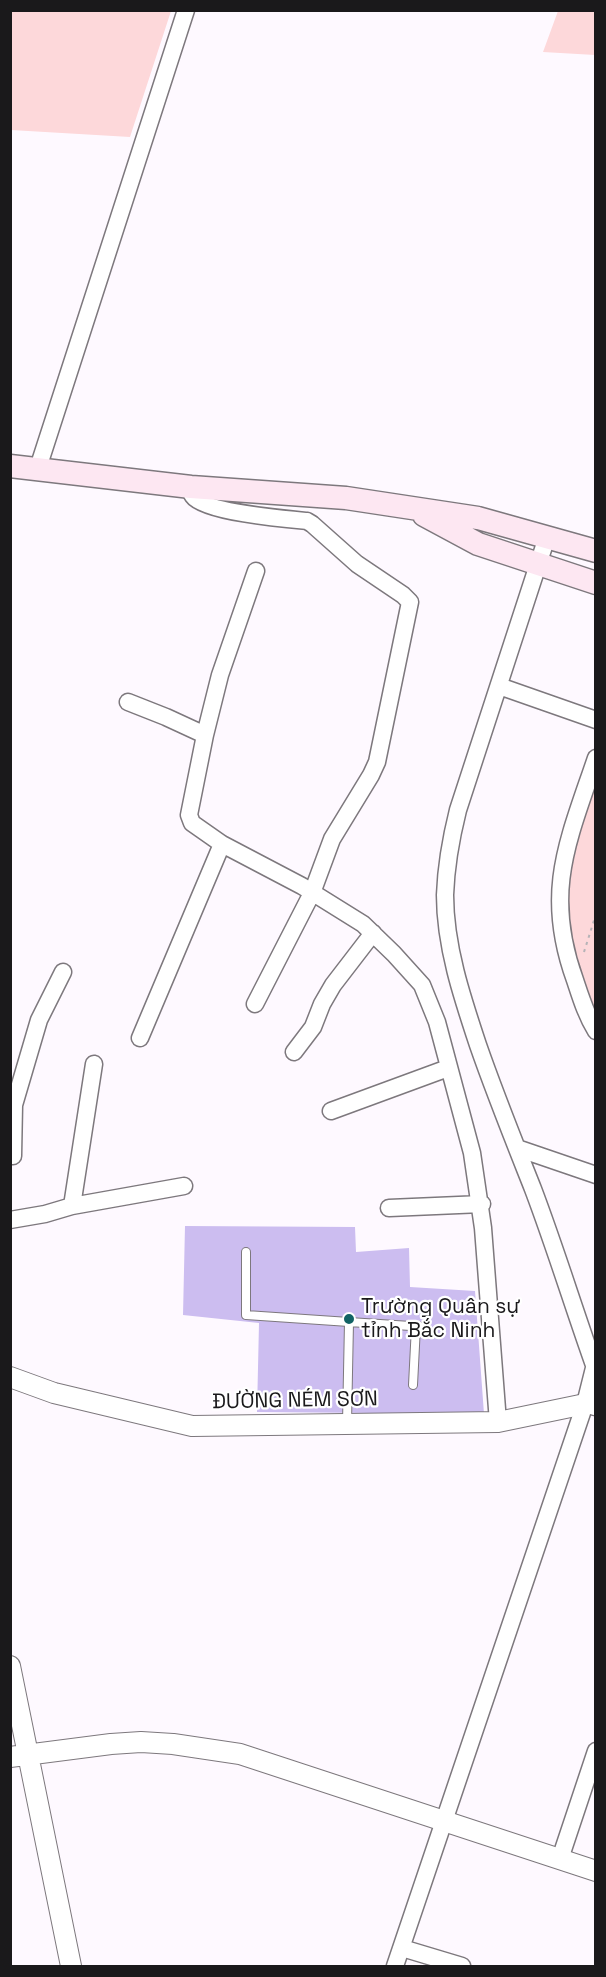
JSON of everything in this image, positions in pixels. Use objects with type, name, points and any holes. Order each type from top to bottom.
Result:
[{"type":"main road","points":[[10,466],[192,487],[322,496],[410,508],[478,518],[596,551]]},
{"type":"main road","points":[[410,508],[478,544],[596,583]]},
{"type":"street","points":[[38,468],[186,10]]},
{"type":"street","points":[[192,487],[193,497],[210,506],[307,521],[316,526],[357,564],[410,602],[377,762],[332,839],[312,893],[255,1004]]},
{"type":"street","points":[[316,526],[322,496]]},
{"type":"street","points":[[395,1966],[590,1406],[595,1362],[463,1001],[450,944],[445,894],[458,810],[547,537]]},
{"type":"street","points":[[256,571],[220,675],[189,815],[192,823],[222,844],[363,924],[422,985],[437,1022],[472,1154],[482,1217],[498,1422]]},
{"type":"street","points":[[499,686],[596,720]]},
{"type":"street","points":[[128,702],[205,735]]},
{"type":"street","points":[[596,758],[569,840],[562,868],[559,895],[565,951],[582,1002],[596,1031]]},
{"type":"street","points":[[140,1038],[222,844]]},
{"type":"street","points":[[294,1052],[313,1027],[333,985],[373,933]]},
{"type":"street","points":[[10,1156],[13,1156],[13,1115],[17,1094],[39,1020],[63,972]]},
{"type":"street","points":[[72,1206],[94,1064]]},
{"type":"street","points":[[331,1112],[448,1068]]},
{"type":"street","points":[[517,1148],[596,1175]]},
{"type":"street","points":[[10,1220],[45,1214],[72,1206],[184,1186]]},
{"type":"street","points":[[389,1208],[482,1204]]},
{"type":"street","name":"ĐƯỜNG NÉM SƠN","points":[[10,1377],[54,1393],[192,1426],[498,1422],[590,1406]]},
{"type":"street","points":[[10,1666],[19,1756],[71,1966]]},
{"type":"street","points":[[19,1756],[141,1742],[173,1744],[240,1754],[596,1871]]},
{"type":"street","points":[[560,1859],[596,1751]]},
{"type":"street","points":[[402,1948],[462,1966]]},
{"type":"lane","points":[[246,1252],[246,1315],[426,1327]]},
{"type":"lane","points":[[347,1424],[349,1322]]},
{"type":"lane","points":[[413,1385],[416,1326]]},
{"type":"path","points":[[584,952],[596,914]]},
{"type":"shaded area","points":[[10,11],[171,11],[130,137],[11,130]]},
{"type":"shaded area","points":[[558,11],[595,11],[595,55],[543,52]]},
{"type":"shaded area","points":[[595,782],[595,1010],[572,944],[567,903],[573,857]]},
{"type":"building","name":"Trường Quân sự tỉnh Bắc Ninh","points":[[185,1226],[355,1227],[356,1252],[409,1248],[410,1287],[475,1291],[484,1414],[257,1412],[259,1323],[183,1315]]},
{"type":"place","name":"Trường Quân sự tỉnh Bắc Ninh","points":[[349,1319]]}]
